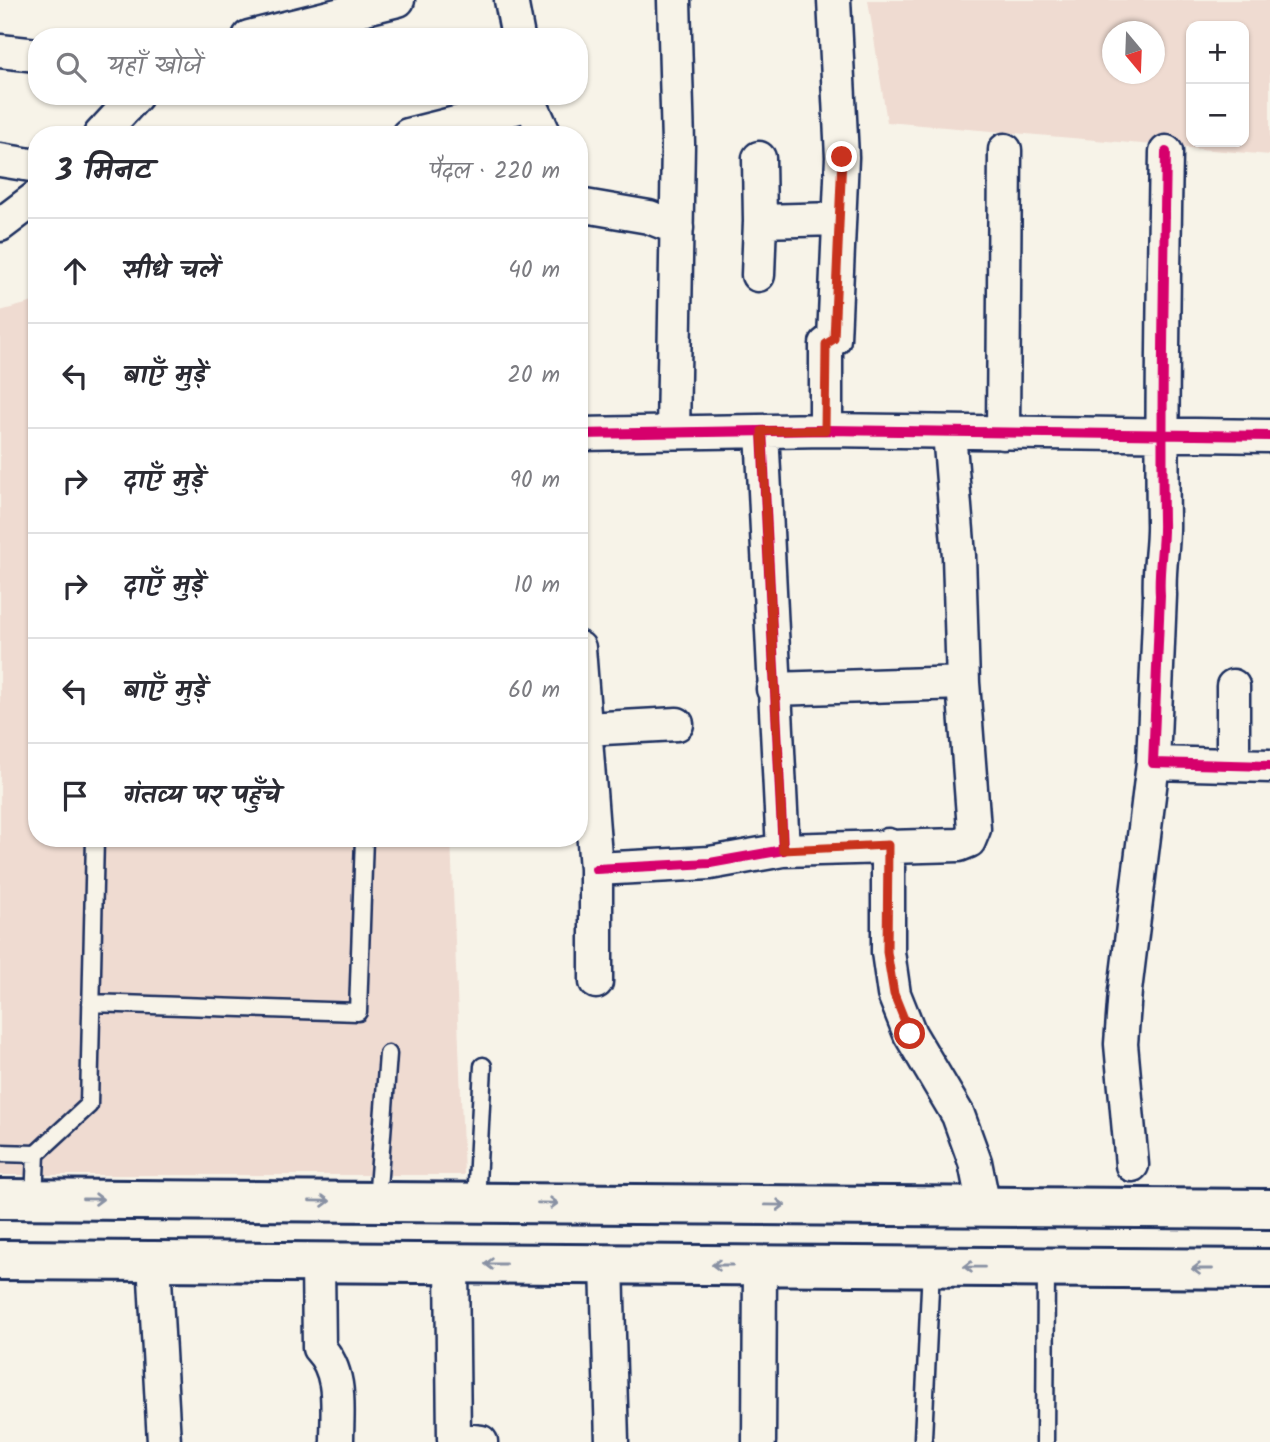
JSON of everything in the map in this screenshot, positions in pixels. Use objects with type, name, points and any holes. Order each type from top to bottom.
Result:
[{"type":"main road","points":[[17,1199],[1270,1209]]},
{"type":"main road","points":[[0,1260],[1270,1269]]},
{"type":"street","points":[[286,28],[398,0]]},
{"type":"street","points":[[511,0],[516,28]]},
{"type":"street","points":[[673,432],[677,228],[674,0]]},
{"type":"street","points":[[825,430],[826,344],[834,339],[842,157],[834,0]]},
{"type":"street","points":[[0,51],[28,54]]},
{"type":"street","points":[[108,126],[127,105]]},
{"type":"street","points":[[440,126],[513,105]]},
{"type":"street","points":[[533,105],[541,126]]},
{"type":"street","points":[[1003,433],[1005,150]]},
{"type":"street","points":[[1132,1165],[1121,1044],[1153,763],[1160,595],[1158,570],[1163,524],[1161,435],[1166,152]]},
{"type":"street","points":[[758,275],[760,158]]},
{"type":"street","points":[[0,160],[28,165]]},
{"type":"street","points":[[0,225],[28,204]]},
{"type":"street","points":[[588,207],[649,217],[677,228]]},
{"type":"street","points":[[760,221],[838,219]]},
{"type":"street","points":[[588,433],[825,430],[1270,436]]},
{"type":"street","points":[[762,431],[783,850]]},
{"type":"street","points":[[596,869],[710,863],[783,850],[959,845],[969,841],[974,829],[963,683],[959,556],[949,432]]},
{"type":"street","points":[[773,690],[963,683]]},
{"type":"street","points":[[1233,686],[1233,765]]},
{"type":"street","points":[[588,729],[677,724]]},
{"type":"street","points":[[1153,763],[1270,766]]},
{"type":"street","points":[[588,767],[596,869],[597,982]]},
{"type":"street","points":[[888,845],[887,952],[894,994],[910,1034],[958,1115],[975,1162],[984,1207]]},
{"type":"street","points":[[154,1261],[164,1442]]},
{"type":"street","points":[[318,1263],[319,1348],[332,1362],[337,1391],[337,1442]]},
{"type":"street","points":[[452,1264],[463,1441]]},
{"type":"street","points":[[607,1265],[612,1442]]},
{"type":"street","points":[[759,1442],[760,1266]]},
{"type":"lane","points":[[17,1199],[36,1154],[89,1105],[95,847]]},
{"type":"lane","points":[[92,1003],[358,1012],[364,847]]},
{"type":"lane","points":[[377,1202],[388,1054]]},
{"type":"lane","points":[[476,1203],[483,1066]]},
{"type":"lane","points":[[0,1153],[36,1154]]},
{"type":"lane","points":[[923,1438],[931,1267]]},
{"type":"lane","points":[[1045,1442],[1046,1268]]},
{"type":"shaded area","points":[[868,0],[1270,0],[1270,155],[887,122]]},
{"type":"shaded area","points":[[28,303],[28,847],[451,847],[464,1175],[0,1175],[0,311]]},
{"type":"cycle path","points":[[1166,152],[1163,530],[1153,763],[1270,766]]},
{"type":"cycle path","points":[[588,434],[826,430],[1270,436]]},
{"type":"cycle path","points":[[596,869],[710,863],[783,850],[762,431]]},
{"type":"route","points":[[842,157],[834,339],[826,344],[825,430],[762,431],[783,850],[888,845],[887,952],[894,994],[910,1034]]}]
